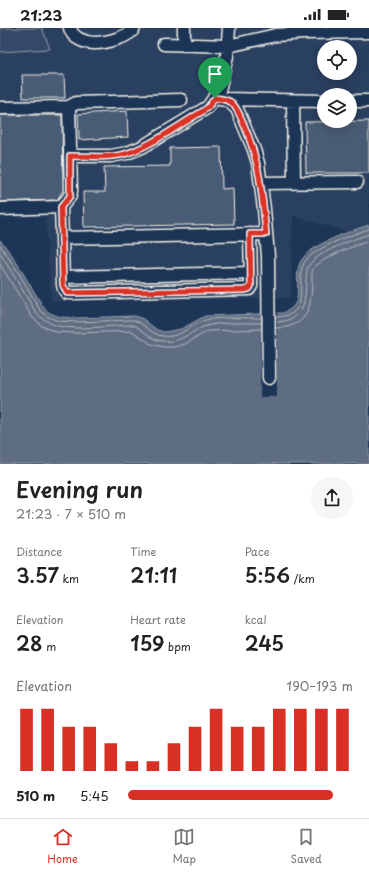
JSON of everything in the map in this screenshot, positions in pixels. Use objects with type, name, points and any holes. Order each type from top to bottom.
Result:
[{"type":"lane","points":[[70,28],[71,33],[79,39],[95,43],[129,35],[134,28]]},
{"type":"lane","points":[[184,28],[184,45]]},
{"type":"lane","points":[[219,98],[219,91],[227,56],[229,28]]},
{"type":"lane","points":[[164,44],[228,46],[276,35],[369,32]]},
{"type":"lane","points":[[219,98],[233,104],[240,116],[254,150],[261,183],[269,277],[269,378]]},
{"type":"lane","points":[[70,156],[112,156],[127,153],[142,147],[203,111],[219,98],[317,101]]},
{"type":"lane","points":[[0,108],[69,107],[76,103],[181,100]]},
{"type":"lane","points":[[293,101],[294,182]]},
{"type":"lane","points":[[357,101],[369,101]]},
{"type":"lane","points":[[69,107],[70,196],[61,207],[63,277],[64,289],[67,293],[249,289],[251,286],[250,234]]},
{"type":"lane","points":[[261,183],[357,182]]},
{"type":"lane","points":[[0,209],[61,207]]},
{"type":"lane","points":[[62,238],[266,234]]},
{"type":"lane","points":[[63,277],[251,273]]},
{"type":"shaded area","points":[[0,28],[369,28],[369,225],[348,232],[293,216],[291,298],[51,301],[45,217],[0,217]]},
{"type":"shaded area","points":[[0,28],[42,28],[50,49],[0,52]]},
{"type":"water","points":[[369,225],[369,464],[0,464],[0,240],[12,255],[44,308],[50,313],[60,317],[76,318],[135,316],[143,319],[157,330],[164,332],[181,329],[205,316],[283,313],[291,309],[297,299],[297,275],[303,258],[316,247],[324,243],[343,234]]},
{"type":"pier","points":[[277,313],[277,397],[260,397],[261,314]]},
{"type":"building","points":[[22,75],[64,75],[65,98],[23,98]]},
{"type":"building","points":[[127,111],[128,137],[79,140],[78,114]]},
{"type":"building","points":[[0,115],[62,115],[63,190],[57,200],[0,202]]},
{"type":"building","points":[[357,121],[369,121],[369,173],[306,173],[305,122],[317,122],[317,128],[357,128]]},
{"type":"building","points":[[221,147],[222,189],[233,188],[234,224],[84,227],[83,192],[105,192],[104,167],[170,166],[170,148]]},
{"type":"route","points":[[215,98],[229,101],[237,109],[258,163],[266,234],[250,234],[251,286],[249,289],[67,293],[63,285],[61,207],[67,201],[71,191],[70,156],[112,156],[127,153],[142,147],[203,111],[215,98]]}]
